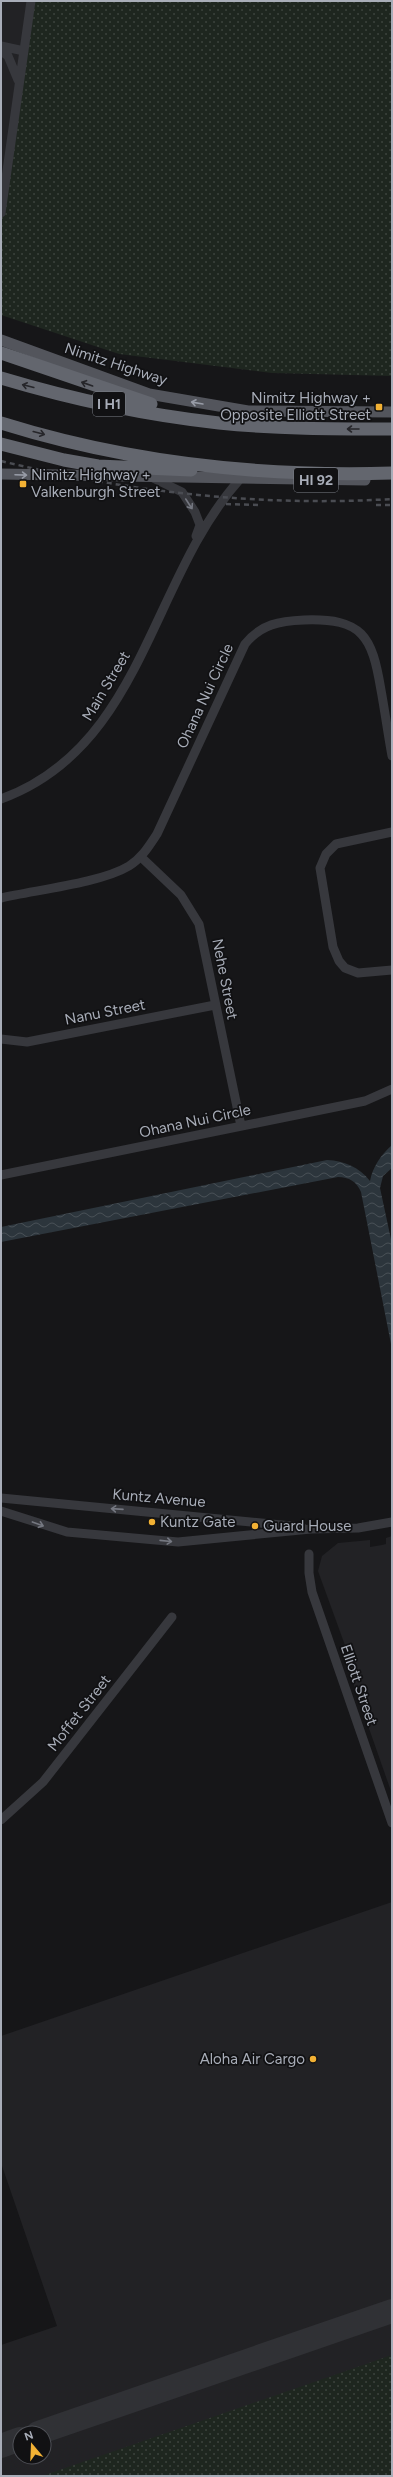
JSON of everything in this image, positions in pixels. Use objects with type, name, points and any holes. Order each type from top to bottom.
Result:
[{"type":"highway","points":[[1,353],[133,400],[218,423]]},
{"type":"highway","name":"I H1","points":[[1,378],[118,406],[218,423],[274,427],[392,429]]},
{"type":"highway","points":[[1,423],[68,441],[147,457],[290,473]]},
{"type":"highway","points":[[1,444],[64,460],[98,466],[290,473],[392,473]]},
{"type":"main road","name":"Nimitz Highway","points":[[1,340],[149,394],[248,412],[392,412]]},
{"type":"main road","name":"HI 92","points":[[1,474],[392,479]]},
{"type":"street","points":[[1,213],[31,1]]},
{"type":"street","points":[[1,46],[24,51]]},
{"type":"street","points":[[1,51],[8,56],[19,82]]},
{"type":"street","name":"Main Street","points":[[147,475],[182,492],[195,512],[200,525],[191,551]]},
{"type":"street","name":"Main Street","points":[[1,799],[40,780],[69,759],[94,734],[117,700],[191,551],[223,497],[240,478]]},
{"type":"street","name":"Ohana Nui Circle","points":[[1,898],[102,877],[129,866],[141,857],[156,834],[242,651],[255,633],[268,625],[282,621],[329,619],[345,623],[364,637],[375,658],[392,756]]},
{"type":"street","points":[[392,832],[336,844],[326,854],[320,868],[332,947],[339,961],[345,968],[358,973],[368,974],[392,970]]},
{"type":"street","name":"Nehe Street","points":[[141,857],[181,895],[194,914],[202,935],[215,1005],[241,1126]]},
{"type":"street","name":"Nanu Street","points":[[1,1039],[27,1042],[215,1005]]},
{"type":"street","name":"Ohana Nui Circle","points":[[1,1175],[365,1101],[392,1089]]},
{"type":"street","name":"Kuntz Avenue","points":[[1,1498],[273,1522],[311,1529]]},
{"type":"street","points":[[1,1511],[67,1532],[178,1542],[311,1529],[358,1528],[392,1522]]},
{"type":"street","name":"Elliott Street","points":[[310,1554],[309,1573],[312,1592],[392,1823]]},
{"type":"street","name":"Moffet Street","points":[[1,1820],[43,1782],[172,1617]]},
{"type":"shaded area","points":[[1,1],[27,1],[1,193]]},
{"type":"shaded area","points":[[31,1],[392,1],[392,376],[272,373],[119,354],[1,315],[1,213]]},
{"type":"shaded area","points":[[392,1536],[392,1794],[345,1660],[350,1659],[318,1571],[322,1556],[338,1543],[370,1540],[370,1547],[386,1544],[386,1538]]},
{"type":"shaded area","points":[[392,1902],[392,2476],[1,2476],[1,2345],[57,2326],[1,2163],[1,2036]]},
{"type":"shaded area","points":[[392,2355],[392,2476],[42,2476]]},
{"type":"water","points":[[392,1145],[392,1168],[383,1176],[380,1188],[392,1244],[392,1349],[361,1192],[355,1183],[346,1178],[338,1177],[1,1242],[1,1227],[327,1160],[346,1163],[356,1168],[370,1181],[373,1170],[378,1161]]},
{"type":"taxiway","points":[[52,2428],[392,2311]]},
{"type":"taxiway","points":[[1,2446],[12,2442]]},
{"type":"railway","points":[[1,461],[98,481],[195,495],[293,501],[392,499]]},
{"type":"railway","points":[[226,504],[260,505]]},
{"type":"railway","points":[[376,505],[392,505]]},
{"type":"place","name":"Nimitz Highway + Opposite Elliott Street","points":[[379,407]]},
{"type":"place","name":"Nimitz Highway + Valkenburgh Street","points":[[23,484]]},
{"type":"place","name":"Kuntz Gate","points":[[152,1522]]},
{"type":"place","name":"Guard House","points":[[255,1526]]},
{"type":"place","name":"Aloha Air Cargo","points":[[313,2059]]}]
